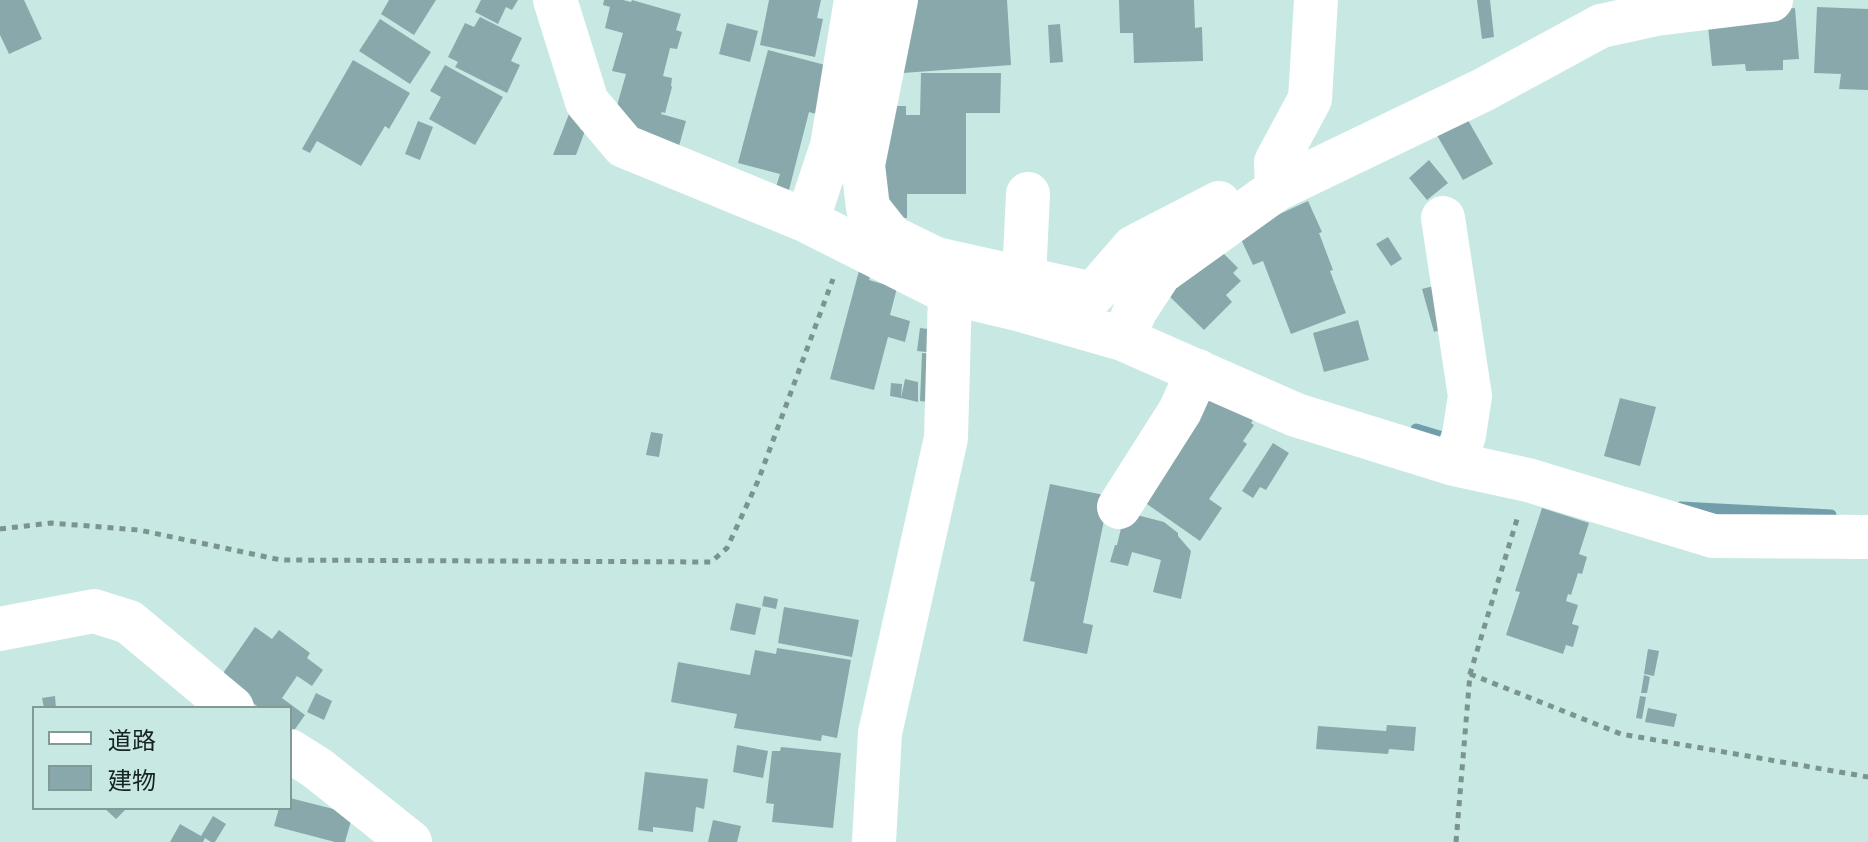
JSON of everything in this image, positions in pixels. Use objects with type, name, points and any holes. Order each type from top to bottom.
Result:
[{"type":"street","points":[[555,0],[587,102],[624,146],[807,221],[950,293],[1021,294],[1093,294],[1134,247],[1250,187],[1483,90],[1601,26],[1656,14],[1771,0]]},
{"type":"street","points":[[807,221],[832,146],[856,0]]},
{"type":"street","points":[[896,0],[863,165],[868,208],[891,237],[1021,294],[1128,327],[1198,371],[1296,415],[1459,450],[1528,480],[1713,536],[1868,537]]},
{"type":"street","points":[[1128,327],[1160,273],[1277,175],[1310,99],[1316,0]]},
{"type":"street","points":[[1021,294],[1028,194]]},
{"type":"street","points":[[1443,218],[1470,396],[1459,450]]},
{"type":"street","points":[[874,842],[880,733],[946,438],[950,293]]},
{"type":"street","points":[[1119,507],[1180,411],[1198,371]]},
{"type":"street","points":[[0,629],[94,611],[129,622],[230,706]]},
{"type":"street","points":[[292,752],[317,768],[410,842]]},
{"type":"path","points":[[0,529],[51,523],[139,530],[281,560],[711,562],[727,548],[758,481],[848,241]]},
{"type":"path","points":[[1456,842],[1470,674],[1528,480]]},
{"type":"path","points":[[1470,674],[1621,734],[1868,777]]},
{"type":"building","points":[[0,0],[24,0],[42,39],[9,54],[0,35]]},
{"type":"building","points":[[389,0],[436,0],[414,35],[381,14]]},
{"type":"building","points":[[481,0],[518,0],[512,10],[506,7],[498,24],[475,12]]},
{"type":"building","points":[[604,0],[632,0],[681,14],[676,30],[682,32],[677,49],[670,48],[663,76],[672,78],[672,87],[665,113],[661,114],[686,121],[679,146],[626,126],[616,109],[626,74],[612,71],[623,33],[605,28],[610,7],[603,5]]},
{"type":"building","points":[[769,0],[821,0],[817,18],[823,19],[815,57],[760,45]]},
{"type":"building","points":[[911,0],[1007,0],[1011,65],[903,73]]},
{"type":"building","points":[[1119,0],[1194,0],[1195,28],[1202,27],[1203,61],[1134,63],[1133,33],[1120,33]]},
{"type":"building","points":[[1477,0],[1490,0],[1494,37],[1482,39]]},
{"type":"building","points":[[1817,7],[1868,9],[1868,90],[1839,89],[1841,74],[1814,73]]},
{"type":"building","points":[[1795,8],[1799,59],[1783,60],[1783,70],[1746,71],[1745,64],[1712,66],[1707,16]]},
{"type":"building","points":[[480,17],[522,38],[511,61],[520,65],[507,93],[455,67],[458,62],[448,57],[465,23],[474,27]]},
{"type":"building","points":[[380,19],[431,52],[410,84],[359,51]]},
{"type":"building","points":[[727,23],[758,31],[750,62],[719,54]]},
{"type":"building","points":[[1060,24],[1063,62],[1050,63],[1048,25]]},
{"type":"building","points":[[768,50],[829,66],[816,114],[809,112],[789,190],[776,187],[780,174],[738,163]]},
{"type":"building","points":[[353,60],[410,93],[389,129],[385,126],[361,166],[317,141],[310,153],[302,149]]},
{"type":"building","points":[[445,65],[503,97],[475,145],[429,119],[441,97],[430,91]]},
{"type":"building","points":[[921,73],[1001,73],[1000,113],[966,113],[966,194],[907,194],[907,218],[884,217],[884,106],[906,106],[906,115],[920,115]]},
{"type":"building","points":[[569,114],[584,119],[580,129],[585,131],[576,155],[553,155]]},
{"type":"building","points":[[1465,115],[1493,164],[1463,180],[1435,132]]},
{"type":"building","points":[[418,121],[433,127],[420,160],[405,154]]},
{"type":"building","points":[[1429,160],[1448,183],[1427,200],[1409,178]]},
{"type":"building","points":[[1308,201],[1322,232],[1319,233],[1333,270],[1330,271],[1346,313],[1291,334],[1263,261],[1253,265],[1238,233]]},
{"type":"building","points":[[1388,237],[1402,259],[1391,266],[1376,244]]},
{"type":"building","points":[[1218,248],[1238,268],[1233,273],[1241,281],[1226,295],[1232,302],[1204,330],[1165,292]]},
{"type":"building","points":[[860,267],[872,270],[869,280],[897,288],[890,315],[910,321],[905,342],[888,337],[874,390],[830,379]]},
{"type":"building","points":[[1441,284],[1453,326],[1434,332],[1422,289]]},
{"type":"building","points":[[1358,320],[1369,360],[1324,372],[1313,333]]},
{"type":"building","points":[[920,328],[936,330],[935,353],[917,351]]},
{"type":"building","points":[[922,353],[937,354],[939,403],[920,401]]},
{"type":"building","points":[[905,379],[918,382],[918,402],[901,398]]},
{"type":"building","points":[[891,383],[902,384],[901,398],[890,396]]},
{"type":"building","points":[[1208,389],[1259,411],[1243,441],[1247,444],[1209,499],[1222,508],[1200,541],[1134,495]]},
{"type":"building","points":[[1620,398],[1656,407],[1640,466],[1604,456]]},
{"type":"building","points":[[651,432],[663,434],[659,457],[646,455]]},
{"type":"building","points":[[1273,443],[1289,453],[1266,490],[1260,487],[1253,498],[1242,491]]},
{"type":"building","points":[[1050,484],[1109,496],[1083,623],[1093,625],[1087,654],[1023,641],[1035,582],[1030,581]]},
{"type":"building","points":[[1542,508],[1589,523],[1579,554],[1587,557],[1582,574],[1578,573],[1566,601],[1578,605],[1572,624],[1579,626],[1573,647],[1566,645],[1563,654],[1506,635],[1520,592],[1515,591]]},
{"type":"building","points":[[1125,512],[1164,522],[1178,533],[1191,551],[1181,599],[1153,592],[1161,560],[1132,552],[1128,566],[1110,562]]},
{"type":"building","points":[[764,596],[778,599],[776,609],[762,606]]},
{"type":"building","points":[[736,603],[761,608],[755,635],[730,630]]},
{"type":"building","points":[[784,607],[859,620],[852,657],[778,643]]},
{"type":"building","points":[[255,627],[272,639],[279,630],[310,653],[307,658],[323,670],[312,686],[297,676],[282,698],[305,715],[293,732],[292,706],[257,706],[219,679]]},
{"type":"building","points":[[777,648],[851,660],[837,738],[822,735],[821,741],[734,728],[737,714],[671,702],[678,662],[750,675],[755,650],[776,654]]},
{"type":"building","points":[[1648,649],[1659,651],[1654,676],[1644,674]]},
{"type":"building","points":[[1644,675],[1650,677],[1647,693],[1641,693]]},
{"type":"building","points":[[316,693],[332,701],[324,720],[307,712]]},
{"type":"building","points":[[55,696],[56,706],[44,706],[42,698]]},
{"type":"building","points":[[1640,696],[1646,697],[1642,719],[1636,718]]},
{"type":"building","points":[[1648,708],[1677,714],[1674,727],[1645,722]]},
{"type":"building","points":[[1387,725],[1416,727],[1414,751],[1389,749],[1388,754],[1316,749],[1318,726],[1386,731]]},
{"type":"building","points":[[737,745],[768,751],[763,778],[733,772]]},
{"type":"building","points":[[781,747],[841,753],[833,828],[772,822],[774,804],[766,803],[772,751],[780,751]]},
{"type":"building","points":[[645,772],[708,779],[704,809],[696,807],[693,832],[653,827],[653,832],[638,830]]},
{"type":"building","points":[[292,799],[353,814],[345,842],[274,826],[278,810],[292,810]]},
{"type":"building","points":[[106,810],[125,810],[116,819]]},
{"type":"building","points":[[213,816],[226,824],[215,842],[205,838],[203,842],[170,842],[180,824],[201,836]]},
{"type":"building","points":[[713,820],[741,826],[737,842],[708,842]]},
{"type":"waterway","points":[[1416,429],[1453,440]]},
{"type":"waterway","points":[[1681,507],[1831,515]]}]
